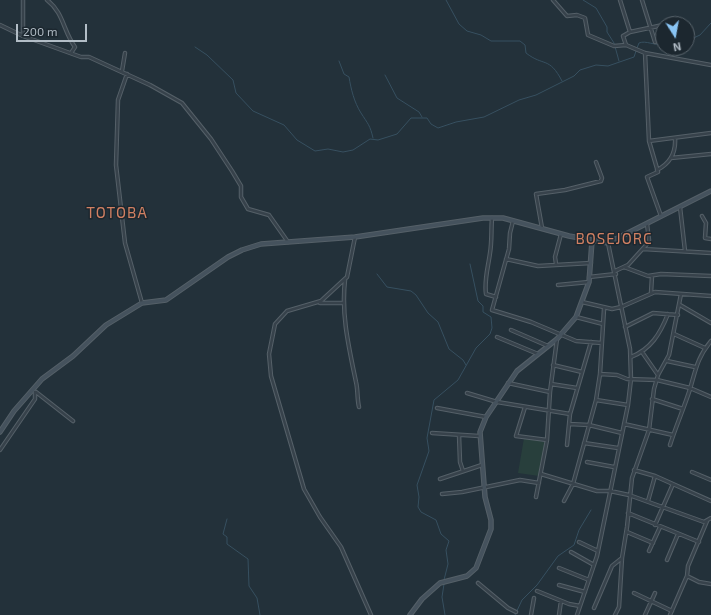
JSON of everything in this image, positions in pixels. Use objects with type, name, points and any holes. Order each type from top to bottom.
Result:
[{"type":"street","points":[[23,0],[23,36]]},
{"type":"street","points":[[47,0],[56,7],[69,39],[75,46],[71,53]]},
{"type":"street","points":[[553,0],[567,16],[577,15],[585,18],[588,35],[614,46],[626,45],[645,53],[711,65]]},
{"type":"street","points":[[620,0],[630,32]]},
{"type":"street","points":[[642,0],[655,42]]},
{"type":"street","points":[[0,25],[23,36],[81,58],[89,56],[122,71],[182,103],[212,139],[232,171],[241,186],[241,197],[248,209],[269,215],[289,242]]},
{"type":"street","points":[[626,45],[623,36],[630,32],[655,27]]},
{"type":"street","points":[[122,71],[125,53]]},
{"type":"street","points":[[645,53],[649,141],[657,170]]},
{"type":"street","points":[[127,74],[118,100],[116,165],[125,244],[142,303]]},
{"type":"street","points":[[649,141],[711,133]]},
{"type":"street","points":[[662,216],[647,177],[658,172],[657,170],[664,166],[671,158],[676,148],[675,138]]},
{"type":"street","points":[[671,158],[711,154]]},
{"type":"street","points":[[542,228],[536,194],[566,190],[601,181],[602,178],[596,162]]},
{"type":"street","points":[[0,432],[34,391],[106,325],[142,303],[166,300],[228,257],[242,250],[261,244],[355,237],[397,229],[492,218],[514,220],[561,234],[608,243],[711,192]]},
{"type":"street","points":[[680,207],[686,251]]},
{"type":"street","points":[[702,216],[706,223],[705,238],[711,239]]},
{"type":"street","points":[[492,218],[490,254],[486,268],[485,287],[486,294],[496,297]]},
{"type":"street","points":[[514,220],[506,259],[492,310],[531,322],[576,341],[602,342]]},
{"type":"street","points":[[615,271],[624,267],[636,258],[643,249],[649,240],[647,224]]},
{"type":"street","points":[[556,264],[555,257],[561,234]]},
{"type":"street","points":[[317,303],[329,295],[348,275],[355,237]]},
{"type":"street","points":[[410,615],[422,600],[440,583],[467,576],[476,568],[491,529],[479,436],[486,417],[517,371],[561,335],[576,317],[589,282],[592,241]]},
{"type":"street","points":[[577,615],[598,551],[614,467],[628,405],[631,379],[631,357],[616,274],[608,243]]},
{"type":"street","points":[[643,249],[711,253]]},
{"type":"street","points":[[506,259],[538,266],[591,263]]},
{"type":"street","points":[[624,267],[638,274],[652,276],[661,274],[711,276]]},
{"type":"street","points":[[590,277],[616,274]]},
{"type":"street","points":[[651,293],[652,276]]},
{"type":"street","points":[[345,279],[344,303],[348,347],[359,407]]},
{"type":"street","points":[[558,285],[589,282]]},
{"type":"street","points":[[582,302],[604,309],[621,307],[651,293],[711,296]]},
{"type":"street","points":[[615,615],[619,607],[622,558],[627,532],[629,495],[634,470],[649,430],[652,399],[658,375],[666,361],[674,334],[681,294]]},
{"type":"street","points":[[344,303],[317,303],[287,311],[275,324],[270,354],[271,376],[304,489],[320,517],[341,547],[371,615]]},
{"type":"street","points":[[680,305],[711,322]]},
{"type":"street","points":[[564,501],[573,484],[596,400],[600,374],[604,309]]},
{"type":"street","points":[[625,327],[653,313],[678,315]]},
{"type":"street","points":[[631,357],[642,352],[657,337],[668,314]]},
{"type":"street","points":[[576,317],[603,324]]},
{"type":"street","points":[[511,330],[548,346]]},
{"type":"street","points":[[674,334],[705,348]]},
{"type":"street","points":[[497,337],[538,354]]},
{"type":"street","points":[[536,497],[548,440],[550,392],[557,338]]},
{"type":"street","points":[[670,445],[690,388],[695,366],[705,348],[711,341]]},
{"type":"street","points":[[567,445],[570,414],[591,342]]},
{"type":"street","points":[[642,352],[658,375]]},
{"type":"street","points":[[666,361],[695,366]]},
{"type":"street","points":[[553,366],[582,372]]},
{"type":"street","points":[[600,374],[631,379],[657,380],[690,388],[711,397]]},
{"type":"street","points":[[508,383],[550,392]]},
{"type":"street","points":[[551,384],[577,388]]},
{"type":"street","points":[[34,391],[73,421]]},
{"type":"street","points":[[0,450],[35,399],[34,391]]},
{"type":"street","points":[[467,393],[497,402],[549,412],[570,414]]},
{"type":"street","points":[[652,399],[682,409]]},
{"type":"street","points":[[596,400],[628,405]]},
{"type":"street","points":[[525,407],[516,436],[548,440]]},
{"type":"street","points":[[437,408],[486,417]]},
{"type":"street","points":[[569,424],[589,426],[622,433]]},
{"type":"street","points":[[624,424],[673,435]]},
{"type":"street","points":[[432,433],[479,436]]},
{"type":"street","points":[[459,435],[460,462],[462,471]]},
{"type":"street","points":[[584,444],[618,448]]},
{"type":"street","points":[[587,462],[614,467]]},
{"type":"street","points":[[440,479],[482,465]]},
{"type":"street","points":[[634,470],[655,476],[710,501],[711,496]]},
{"type":"street","points":[[692,472],[711,480]]},
{"type":"street","points":[[541,474],[597,491],[610,491],[629,495],[707,521]]},
{"type":"street","points":[[648,501],[655,476]]},
{"type":"street","points":[[442,494],[462,492],[485,486],[520,480],[539,483]]},
{"type":"street","points":[[655,525],[662,507],[674,484]]},
{"type":"street","points":[[628,513],[699,542]]},
{"type":"street","points":[[670,615],[687,576],[688,566],[707,521],[711,518]]},
{"type":"street","points":[[649,552],[660,527]]},
{"type":"street","points":[[627,532],[653,543]]},
{"type":"street","points":[[667,560],[678,534]]},
{"type":"street","points":[[579,542],[598,551]]},
{"type":"street","points":[[571,552],[594,565]]},
{"type":"street","points":[[594,608],[612,566],[622,558]]},
{"type":"street","points":[[559,568],[589,580]]},
{"type":"street","points":[[687,576],[699,582],[711,584]]},
{"type":"street","points":[[478,583],[508,608],[516,612]]},
{"type":"street","points":[[559,585],[584,592]]},
{"type":"street","points":[[537,591],[561,601],[580,606]]},
{"type":"street","points":[[634,593],[672,611]]},
{"type":"street","points":[[645,615],[655,593]]},
{"type":"street","points":[[531,615],[534,598]]},
{"type":"street","points":[[559,615],[561,601]]},
{"type":"green space","points":[[524,438],[545,442],[539,476],[518,473]]},
{"type":"waterway","points":[[446,0],[459,24],[467,31],[481,35],[491,41],[520,41],[525,45],[526,53],[550,65],[562,81]]},
{"type":"waterway","points":[[583,0],[596,8],[614,43],[619,61]]},
{"type":"waterway","points":[[695,37],[700,35],[711,23]]},
{"type":"waterway","points":[[637,48],[639,43],[642,42],[655,44]]},
{"type":"waterway","points":[[195,47],[207,55],[233,80],[236,93],[253,111],[284,125],[297,140],[315,151],[328,149],[343,152],[353,150],[370,139],[378,140],[397,134],[411,118],[427,118],[431,124],[438,128],[456,122],[484,117],[519,100],[536,95],[574,76],[580,70],[596,65],[608,66],[634,57],[636,51]]},
{"type":"waterway","points":[[339,61],[344,74],[349,77],[355,100],[370,127],[373,138]]},
{"type":"waterway","points":[[385,75],[397,98],[419,112],[422,117]]},
{"type":"waterway","points":[[444,580],[448,564],[446,550],[449,541],[441,534],[436,520],[421,512],[418,507],[419,497],[417,485],[429,451],[427,438],[434,400],[458,380],[476,348],[490,334],[492,328],[491,317],[483,312],[483,306],[478,301],[470,264]]},
{"type":"waterway","points":[[377,274],[387,287],[411,291],[416,295],[428,313],[438,322],[449,349],[463,360],[466,365]]},
{"type":"waterway","points":[[515,615],[522,600],[537,585],[558,556],[574,545],[579,530],[591,510]]},
{"type":"waterway","points":[[227,519],[223,534],[227,537],[227,544],[248,559],[249,586],[257,598],[260,615]]},
{"type":"waterway","points":[[444,584],[442,597],[445,615]]},
{"type":"district","name":"TOTOBA","points":[[117,213]]},
{"type":"district","name":"BOSEJORC","points":[[614,239]]}]
